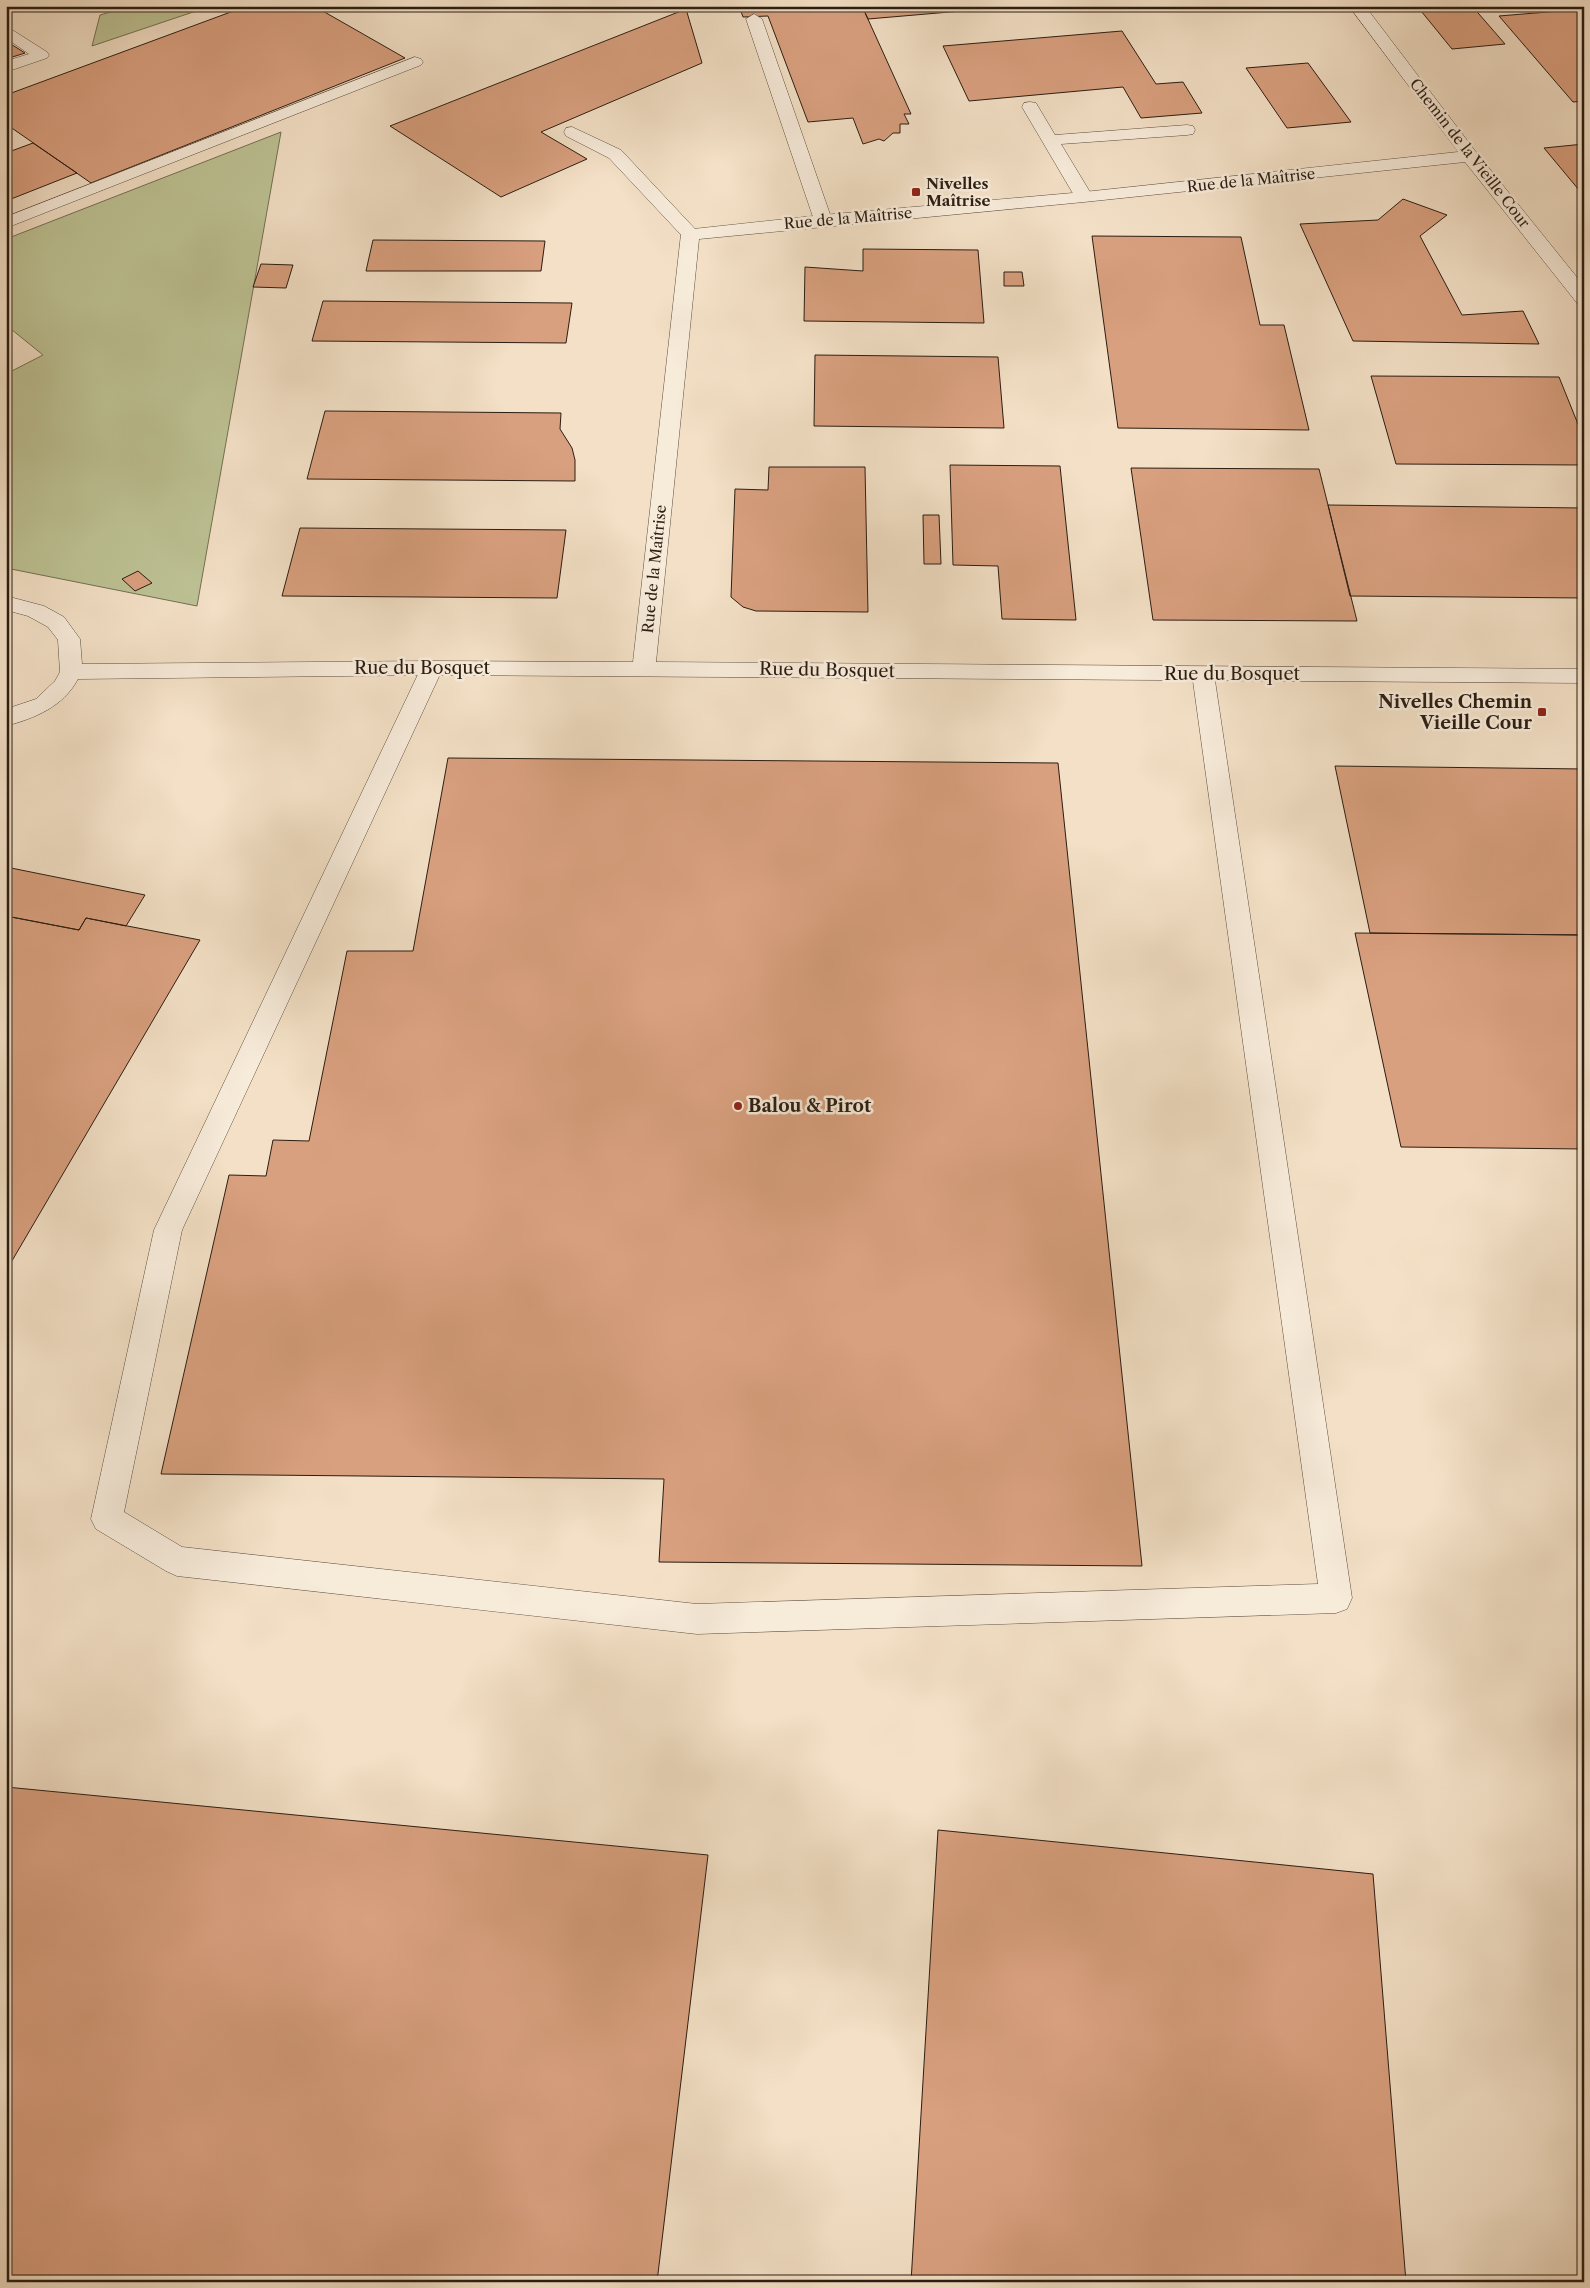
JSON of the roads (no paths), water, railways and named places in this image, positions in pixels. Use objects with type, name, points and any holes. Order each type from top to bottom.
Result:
[{"type":"street","name":"Chemin de la Vieille Cour","points":[[1357,6],[1470,156],[1584,299]]},
{"type":"street","points":[[754,19],[823,220]]},
{"type":"street","points":[[6,31],[41,55],[6,68]]},
{"type":"street","points":[[6,223],[415,62]]},
{"type":"street","points":[[1030,107],[1084,197]]},
{"type":"street","points":[[1050,140],[1187,130]]},
{"type":"street","points":[[572,132],[615,154],[690,234]]},
{"type":"street","name":"Rue de la Maîtrise","points":[[644,668],[690,234],[823,220],[1084,197],[1470,156]]},
{"type":"street","points":[[6,603],[36,611],[56,622],[69,639],[71,672],[64,685],[44,704],[6,718]]},
{"type":"street","points":[[432,668],[168,1230],[107,1519],[177,1562],[697,1619],[1336,1598],[1203,674]]},
{"type":"street","name":"Rue du Bosquet","points":[[71,672],[644,668],[1584,676]]},
{"type":"place","name":"Nivelles Maîtrise","points":[[916,192]]},
{"type":"place","name":"Nivelles Chemin Vieille Cour","points":[[1542,712]]},
{"type":"place","name":"Balou & Pirot","points":[[738,1106]]}]
